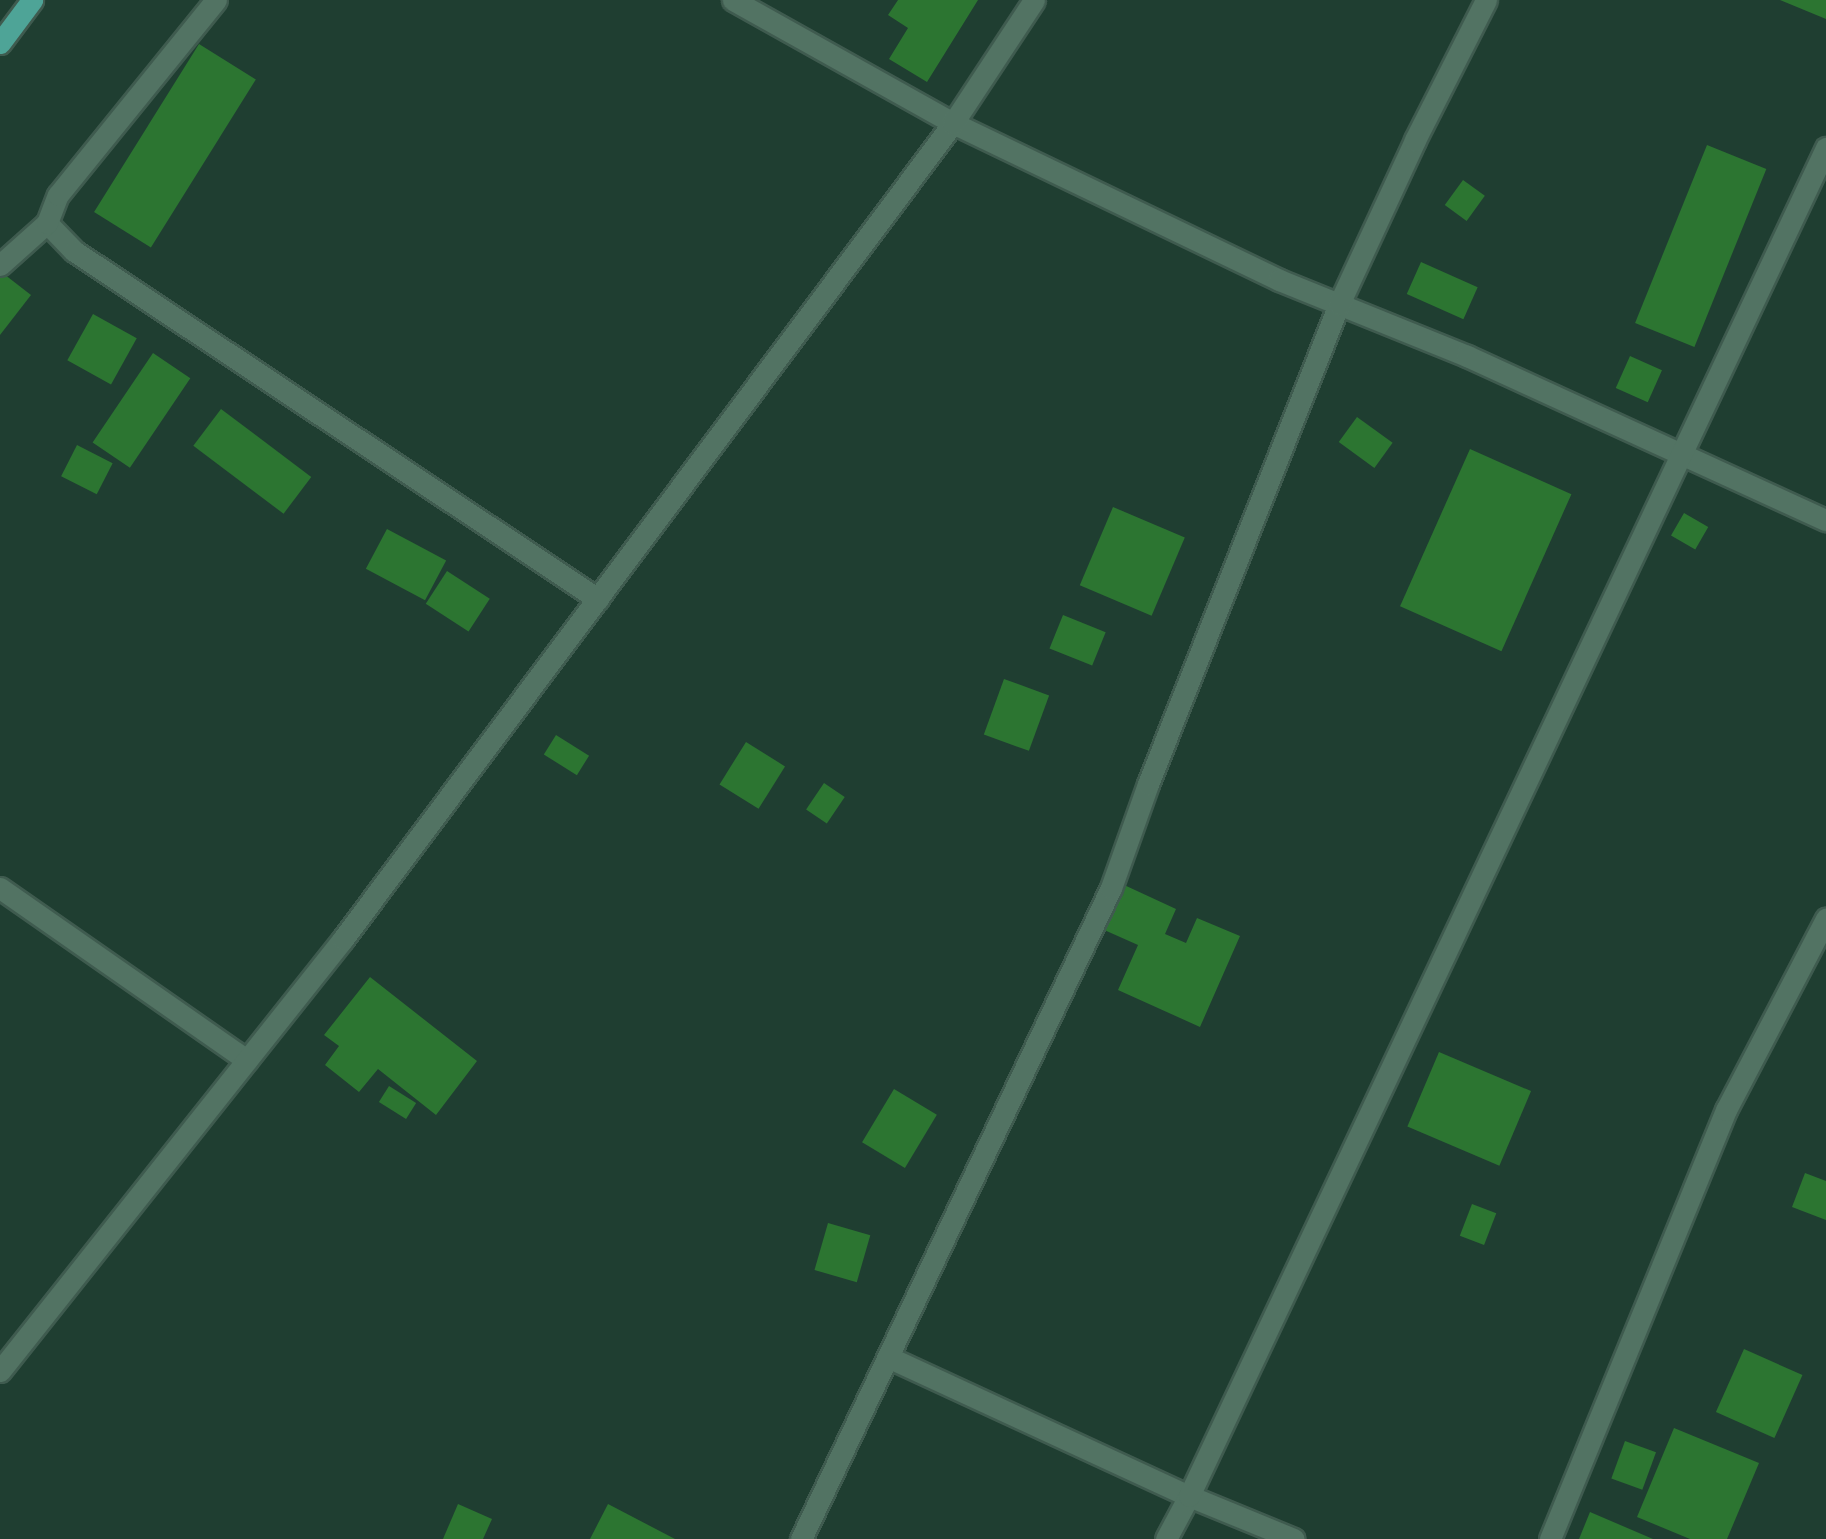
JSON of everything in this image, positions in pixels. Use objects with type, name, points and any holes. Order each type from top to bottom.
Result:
[{"type":"highway","points":[[0,43],[32,0]]},
{"type":"street","points":[[0,265],[47,223],[58,195],[216,0]]},
{"type":"street","points":[[733,0],[953,123],[1279,280],[1467,356],[1826,520]]},
{"type":"street","points":[[0,1371],[343,939],[953,123],[1034,0]]},
{"type":"street","points":[[801,1539],[1111,888],[1148,784],[1339,304],[1415,140],[1486,0]]},
{"type":"street","points":[[1166,1539],[1189,1496],[1826,148]]},
{"type":"street","points":[[47,223],[74,251],[598,599]]},
{"type":"street","points":[[0,888],[247,1060]]},
{"type":"street","points":[[1550,1539],[1726,1110],[1826,919]]},
{"type":"street","points":[[888,1357],[1189,1496],[1294,1539]]},
{"type":"building","points":[[898,0],[978,0],[927,82],[889,59],[908,28],[888,15]]},
{"type":"building","points":[[1780,0],[1826,0],[1826,19]]},
{"type":"building","points":[[199,44],[256,80],[151,247],[94,212]]},
{"type":"building","points":[[1707,145],[1766,169],[1694,347],[1635,323]]},
{"type":"building","points":[[1463,180],[1485,196],[1467,221],[1445,205]]},
{"type":"building","points":[[1421,262],[1478,287],[1463,319],[1407,294]]},
{"type":"building","points":[[0,271],[31,295],[0,335]]},
{"type":"building","points":[[93,314],[137,338],[111,385],[67,360]]},
{"type":"building","points":[[153,353],[190,378],[130,468],[93,443]]},
{"type":"building","points":[[1630,356],[1662,370],[1648,402],[1616,388]]},
{"type":"building","points":[[221,409],[311,477],[284,514],[193,446]]},
{"type":"building","points":[[1357,417],[1393,443],[1374,468],[1339,442]]},
{"type":"building","points":[[77,445],[113,463],[97,494],[61,476]]},
{"type":"building","points":[[1470,449],[1571,494],[1501,651],[1400,606]]},
{"type":"building","points":[[1113,507],[1185,537],[1152,616],[1080,585]]},
{"type":"building","points":[[1684,513],[1708,527],[1695,550],[1671,536]]},
{"type":"building","points":[[387,529],[446,560],[425,600],[366,569]]},
{"type":"building","points":[[447,571],[490,599],[469,631],[426,604]]},
{"type":"building","points":[[1063,615],[1106,632],[1092,666],[1050,648]]},
{"type":"building","points":[[1004,679],[1049,695],[1029,751],[984,734]]},
{"type":"building","points":[[556,735],[589,756],[577,775],[544,755]]},
{"type":"building","points":[[746,742],[785,766],[759,809],[720,784]]},
{"type":"building","points":[[824,783],[845,797],[827,824],[806,810]]},
{"type":"building","points":[[1122,884],[1176,909],[1165,934],[1186,943],[1197,918],[1240,936],[1200,1027],[1118,990],[1138,945],[1102,929]]},
{"type":"building","points":[[370,977],[477,1061],[436,1115],[378,1069],[359,1092],[325,1065],[339,1046],[324,1035]]},
{"type":"building","points":[[1439,1052],[1531,1091],[1499,1166],[1407,1127]]},
{"type":"building","points":[[389,1086],[416,1103],[406,1119],[379,1102]]},
{"type":"building","points":[[894,1089],[937,1115],[905,1168],[862,1142]]},
{"type":"building","points":[[1805,1173],[1826,1181],[1826,1220],[1792,1207]]},
{"type":"building","points":[[1472,1204],[1496,1213],[1484,1245],[1460,1236]]},
{"type":"building","points":[[828,1223],[870,1235],[857,1282],[814,1270]]},
{"type":"building","points":[[1744,1349],[1802,1375],[1774,1438],[1716,1412]]},
{"type":"building","points":[[1674,1428],[1759,1463],[1727,1539],[1690,1539],[1637,1517]]},
{"type":"building","points":[[1625,1441],[1656,1452],[1642,1490],[1611,1479]]},
{"type":"building","points":[[458,1504],[492,1519],[483,1539],[443,1539]]},
{"type":"building","points":[[608,1504],[675,1539],[590,1539]]},
{"type":"building","points":[[1590,1512],[1653,1539],[1579,1539]]}]
